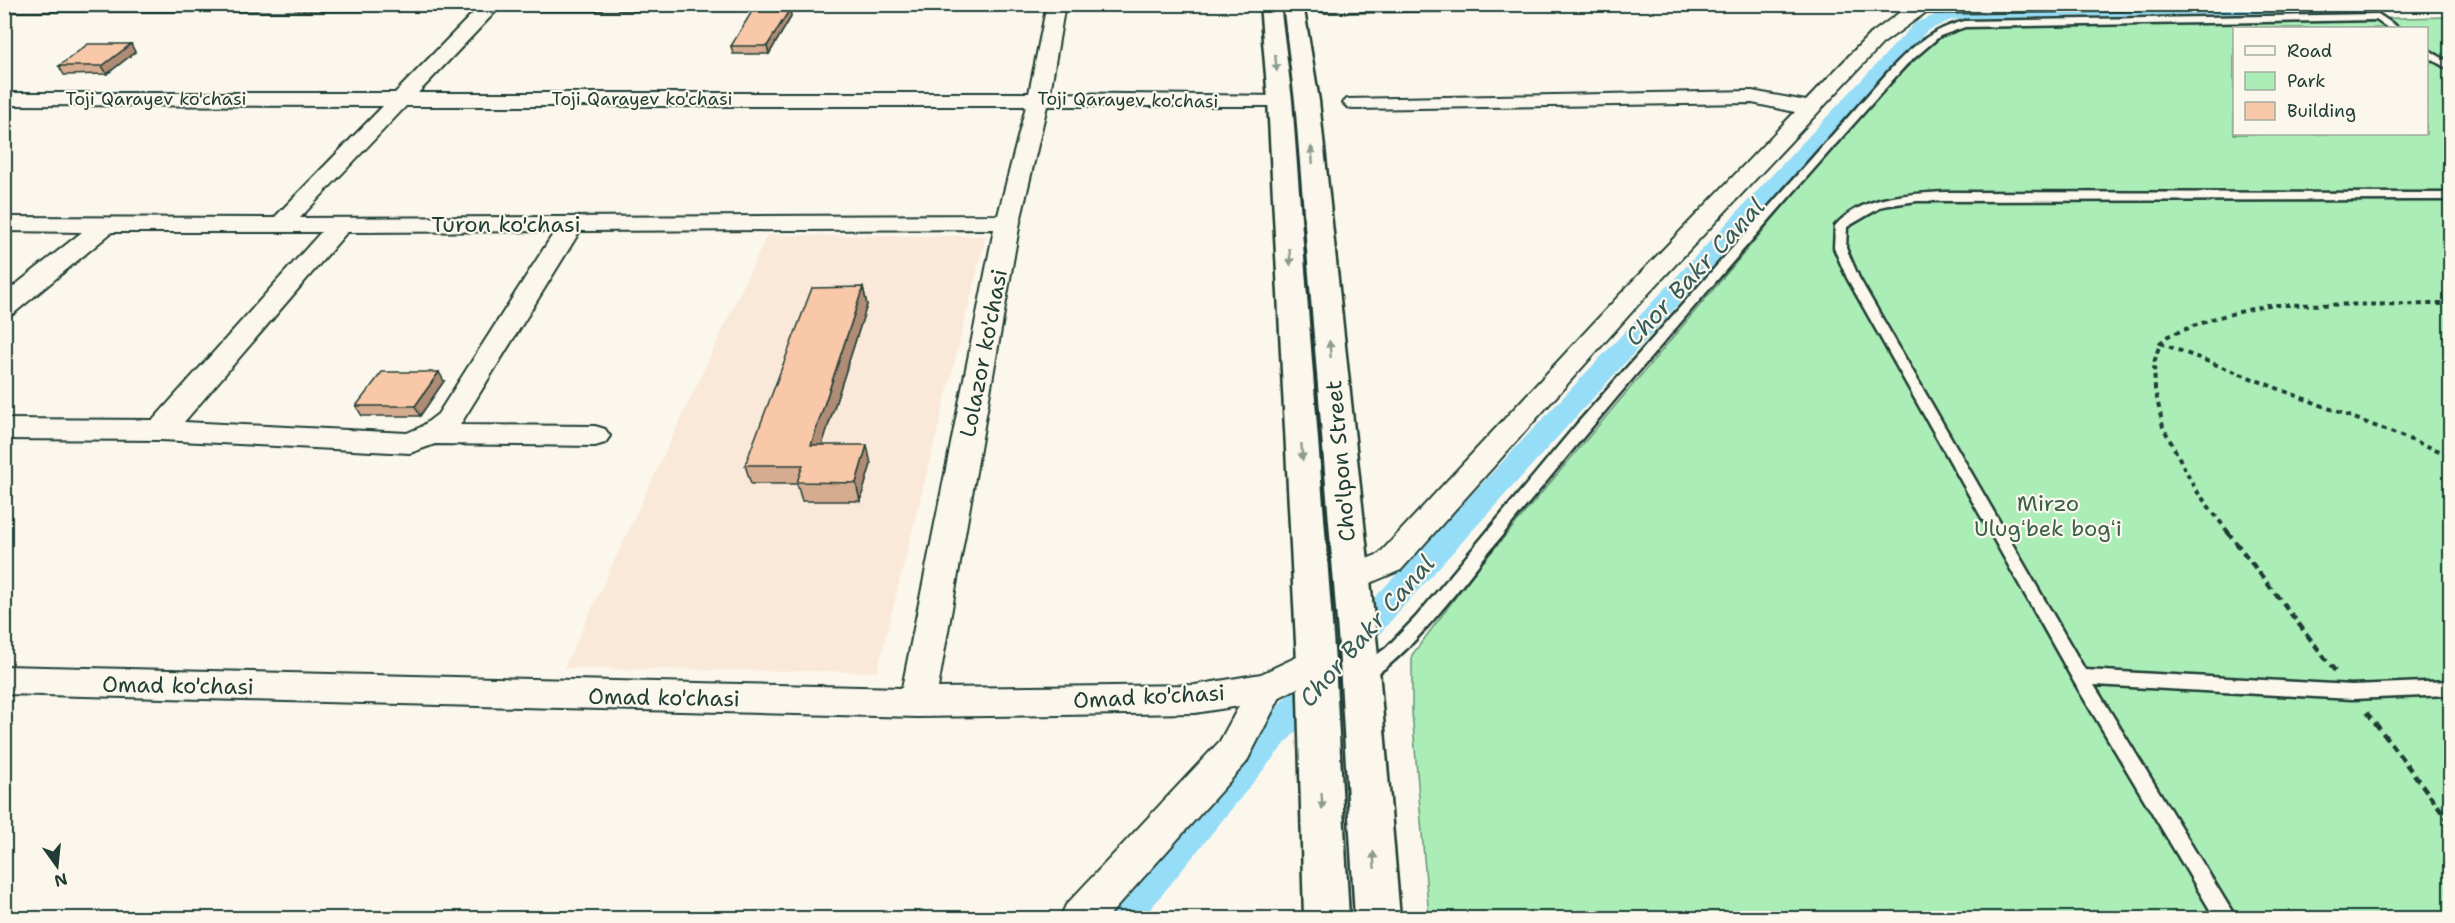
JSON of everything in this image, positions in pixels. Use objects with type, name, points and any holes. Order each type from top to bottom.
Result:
[{"type":"main road","name":"Cho'lpon Street","points":[[1270,4],[1280,100],[1316,669],[1328,918]]},
{"type":"main road","name":"Cho'lpon Street","points":[[1293,4],[1307,101],[1359,661],[1378,918]]},
{"type":"street","points":[[4,4],[736,4]]},
{"type":"street","name":"Lolazor ko'chasi","points":[[917,703],[1008,222],[1038,99],[1056,4]]},
{"type":"street","points":[[1326,6],[1490,4]]},
{"type":"street","points":[[1352,587],[1390,562],[1637,291],[1810,108],[1875,40],[1919,6],[2144,4]]},
{"type":"street","points":[[280,225],[399,98],[492,5]]},
{"type":"street","points":[[1353,103],[1752,97],[1810,108]]},
{"type":"street","name":"Toji Qarayev ko'chasi","points":[[4,99],[1280,100]]},
{"type":"street","name":"Turon ko'chasi","points":[[4,224],[1008,222]]},
{"type":"street","points":[[4,308],[106,224]]},
{"type":"street","points":[[4,429],[161,430],[389,444],[410,443],[431,434],[448,421],[572,224]]},
{"type":"street","points":[[161,430],[340,225]]},
{"type":"street","points":[[431,434],[595,436]]},
{"type":"street","name":"Omad ko'chasi","points":[[4,680],[917,703],[1195,699],[1267,687],[1316,669]]},
{"type":"street","points":[[1081,918],[1233,752],[1267,687]]},
{"type":"lane","points":[[1359,661],[1392,653],[1422,622],[1581,428],[1872,97],[1919,45],[1934,34],[1946,27],[1988,23],[2378,17],[2393,27]]},
{"type":"lane","points":[[2428,52],[2451,67]]},
{"type":"lane","points":[[2226,918],[2080,677],[1853,278],[1840,248],[1841,226],[1860,210],[1877,202],[1947,196],[2451,196]]},
{"type":"lane","points":[[2080,677],[2352,692],[2451,688]]},
{"type":"path","points":[[2451,304],[2268,305],[2181,330],[2160,343],[2154,363],[2155,389],[2163,427],[2196,490],[2451,822]]},
{"type":"path","points":[[2160,343],[2451,455]]},
{"type":"shaded area","points":[[767,235],[986,236],[877,672],[564,668]]},
{"type":"green space","name":"Mirzo Ulugʻbek bogʻi","points":[[2450,17],[2450,918],[1429,918],[1412,712],[1412,655],[1473,574],[1875,98],[1941,35],[1961,27]]},
{"type":"building","points":[[754,8],[790,9],[767,46],[731,46]]},
{"type":"building","points":[[88,44],[131,44],[102,66],[59,66]]},
{"type":"building","points":[[863,287],[811,445],[867,445],[856,483],[797,482],[803,465],[745,465],[812,288]]},
{"type":"building","points":[[382,372],[439,372],[415,406],[356,406]]},
{"type":"waterway","name":"Chor Bakr Canal","points":[[1119,918],[1261,748],[1390,601],[1921,27],[1948,15],[1991,13],[2450,5]]}]
